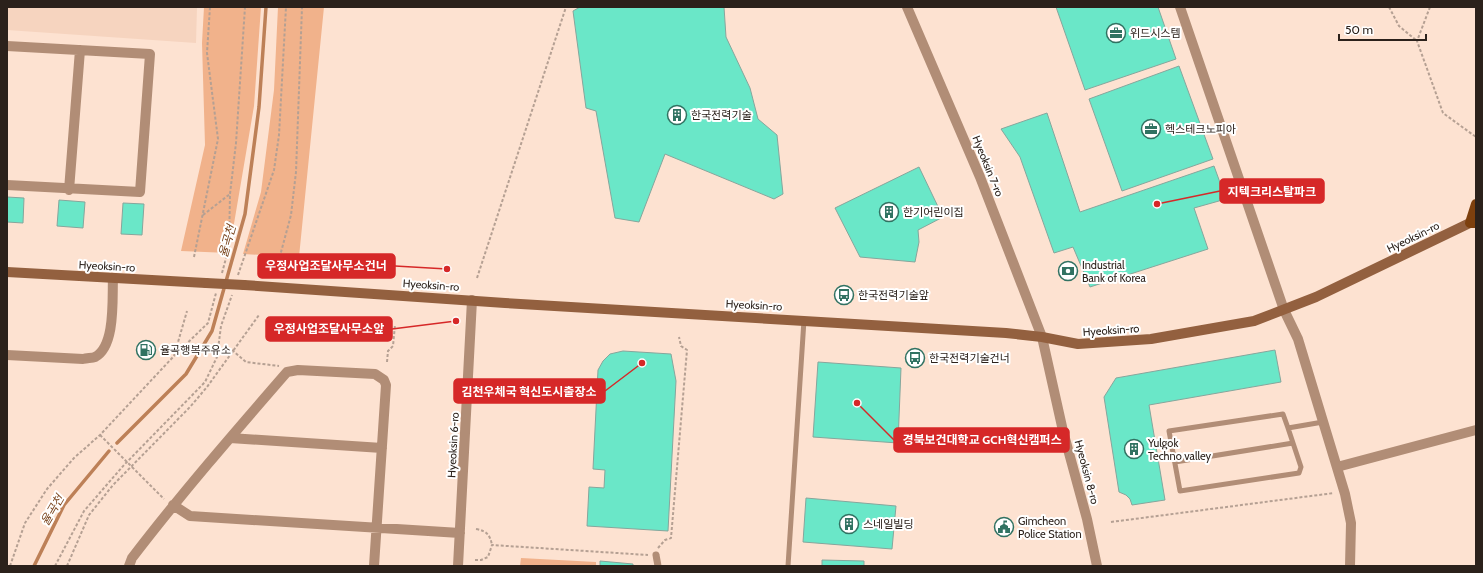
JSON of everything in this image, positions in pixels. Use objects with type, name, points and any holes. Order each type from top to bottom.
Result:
[{"type":"main road","points":[[1474,222],[1476,204]]},
{"type":"main road","name":"Hyeoksin-ro","points":[[7,272],[206,282],[1006,333],[1042,337],[1078,344],[1151,339],[1254,321],[1316,297],[1474,222]]},
{"type":"street","name":"Hyeoksin 7-ro","points":[[907,7],[980,177],[1042,337]]},
{"type":"street","points":[[1180,7],[1284,310],[1298,339],[1337,468],[1351,523],[1350,566]]},
{"type":"street","points":[[7,46],[150,54],[140,192],[70,190],[7,185]]},
{"type":"street","points":[[70,190],[80,50]]},
{"type":"street","points":[[7,355],[83,359],[96,357],[106,346],[110,335],[114,278]]},
{"type":"street","name":"Hyeoksin 6-ro","points":[[458,566],[472,300]]},
{"type":"street","name":"Hyeoksin 8-ro","points":[[1042,337],[1063,431],[1087,519],[1097,566]]},
{"type":"street","points":[[129,566],[132,558],[169,503],[230,438],[290,370],[369,374],[380,376],[386,384],[374,566]]},
{"type":"street","points":[[1337,468],[1476,430]]},
{"type":"street","points":[[230,438],[382,448]]},
{"type":"street","points":[[169,503],[190,516],[460,533]]},
{"type":"street","points":[[656,556],[658,566]]},
{"type":"lane","points":[[788,566],[804,320]]},
{"type":"lane","points":[[1284,414],[1293,443],[1301,467],[1299,473],[1180,491],[1169,431],[1284,414]]},
{"type":"lane","points":[[1288,428],[1323,422]]},
{"type":"lane","points":[[1175,462],[1293,443]]},
{"type":"path","points":[[194,257],[218,139],[207,53],[210,7]]},
{"type":"path","points":[[220,278],[229,247],[230,194],[236,143],[245,7]]},
{"type":"path","points":[[238,276],[274,170],[278,135],[286,7]]},
{"type":"path","points":[[277,267],[291,215],[296,172],[302,7]]},
{"type":"path","points":[[477,278],[566,7]]},
{"type":"path","points":[[1389,7],[1399,26],[1418,41],[1443,113],[1476,137]]},
{"type":"path","points":[[1418,41],[1430,7]]},
{"type":"path","points":[[202,215],[230,194]]},
{"type":"path","points":[[55,566],[84,511],[124,465],[205,382],[217,357],[221,326],[233,290]]},
{"type":"path","points":[[10,566],[24,523],[47,489],[74,458],[100,435],[174,356],[208,323],[216,293]]},
{"type":"path","points":[[174,356],[187,311]]},
{"type":"path","points":[[67,566],[89,515],[113,485],[190,407],[207,387],[232,350],[259,315]]},
{"type":"path","points":[[387,362],[388,351],[394,346],[394,325]]},
{"type":"path","points":[[492,545],[656,556],[657,549],[661,544],[671,538],[687,350],[681,346],[679,337]]},
{"type":"path","points":[[232,350],[246,362],[284,366]]},
{"type":"path","points":[[100,435],[169,503]]},
{"type":"path","points":[[1111,522],[1334,492]]},
{"type":"path","points":[[475,560],[481,560],[488,557],[492,545],[491,536],[485,531],[476,530]]},
{"type":"shaded area","points":[[7,7],[197,7],[196,43],[7,30]]},
{"type":"shaded area","points":[[204,7],[261,7],[254,106],[229,253],[181,251],[205,145],[202,43]]},
{"type":"shaded area","points":[[278,7],[324,7],[299,257],[243,254],[261,192],[274,90]]},
{"type":"shaded area","points":[[521,558],[596,562],[596,566],[520,566]]},
{"type":"building","name":"한국전력기술","points":[[580,7],[724,7],[726,37],[750,88],[758,119],[777,135],[783,194],[774,199],[665,154],[639,222],[615,218],[596,111],[586,108],[573,11]]},
{"type":"building","name":"위드시스템","points":[[1056,7],[1158,7],[1176,59],[1085,90]]},
{"type":"building","name":"헥스테크노피아","points":[[1179,66],[1213,159],[1122,191],[1089,99]]},
{"type":"building","points":[[1047,113],[1080,212],[1214,166],[1226,199],[1194,208],[1208,249],[1090,287],[1073,247],[1054,253],[1020,157],[1001,129]]},
{"type":"building","name":"한기어린이집","points":[[919,167],[943,217],[918,230],[919,242],[915,262],[860,257],[835,208]]},
{"type":"building","points":[[7,197],[24,198],[23,223],[7,222]]},
{"type":"building","points":[[59,200],[85,202],[83,228],[57,226]]},
{"type":"building","points":[[123,203],[144,204],[142,235],[121,234]]},
{"type":"building","name":"Industrial Bank of Korea","points":[[1066,268],[1070,268],[1070,273],[1065,273]]},
{"type":"building","name":"Yulgok Techno valley","points":[[1275,350],[1281,382],[1149,405],[1165,500],[1132,505],[1130,499],[1126,495],[1119,492],[1104,397],[1116,378]]},
{"type":"building","points":[[623,351],[671,354],[676,381],[668,531],[587,526],[589,487],[604,488],[605,470],[593,469],[598,370],[603,361],[610,354]]},
{"type":"building","points":[[818,362],[901,368],[898,443],[813,437]]},
{"type":"building","name":"스네일빌딩","points":[[806,498],[896,506],[892,549],[803,542]]},
{"type":"building","points":[[822,560],[864,561],[864,566],[822,566]]},
{"type":"building","points":[[600,561],[633,564],[633,566],[600,566]]},
{"type":"waterway","name":"율곡천","points":[[117,443],[186,374],[212,331],[245,214],[259,107],[266,7]]},
{"type":"waterway","name":"율곡천","points":[[34,566],[64,505],[109,451]]},
{"type":"place","name":"위드시스템","points":[[1116,33]]},
{"type":"place","name":"한국전력기술","points":[[677,115]]},
{"type":"place","name":"헥스테크노피아","points":[[1151,129]]},
{"type":"place","name":"지텍크리스탈파크","points":[[1157,204]]},
{"type":"place","name":"한기어린이집","points":[[889,212]]},
{"type":"place","name":"우정사업조달사무소건너","points":[[447,269]]},
{"type":"place","name":"Industrial Bank of Korea","points":[[1068,271]]},
{"type":"place","name":"한국전력기술앞","points":[[844,295]]},
{"type":"place","name":"우정사업조달사무소앞","points":[[456,321]]},
{"type":"place","name":"율곡행복주유소","points":[[146,350]]},
{"type":"place","name":"한국전력기술건너","points":[[915,358]]},
{"type":"place","name":"김천우체국 혁신도시출장소","points":[[642,363]]},
{"type":"place","name":"경북보건대학교 GCH혁신캠퍼스","points":[[857,403]]},
{"type":"place","name":"Yulgok Techno valley","points":[[1134,449]]},
{"type":"place","name":"스네일빌딩","points":[[849,524]]},
{"type":"place","name":"Gimcheon Police Station","points":[[1004,527]]}]
